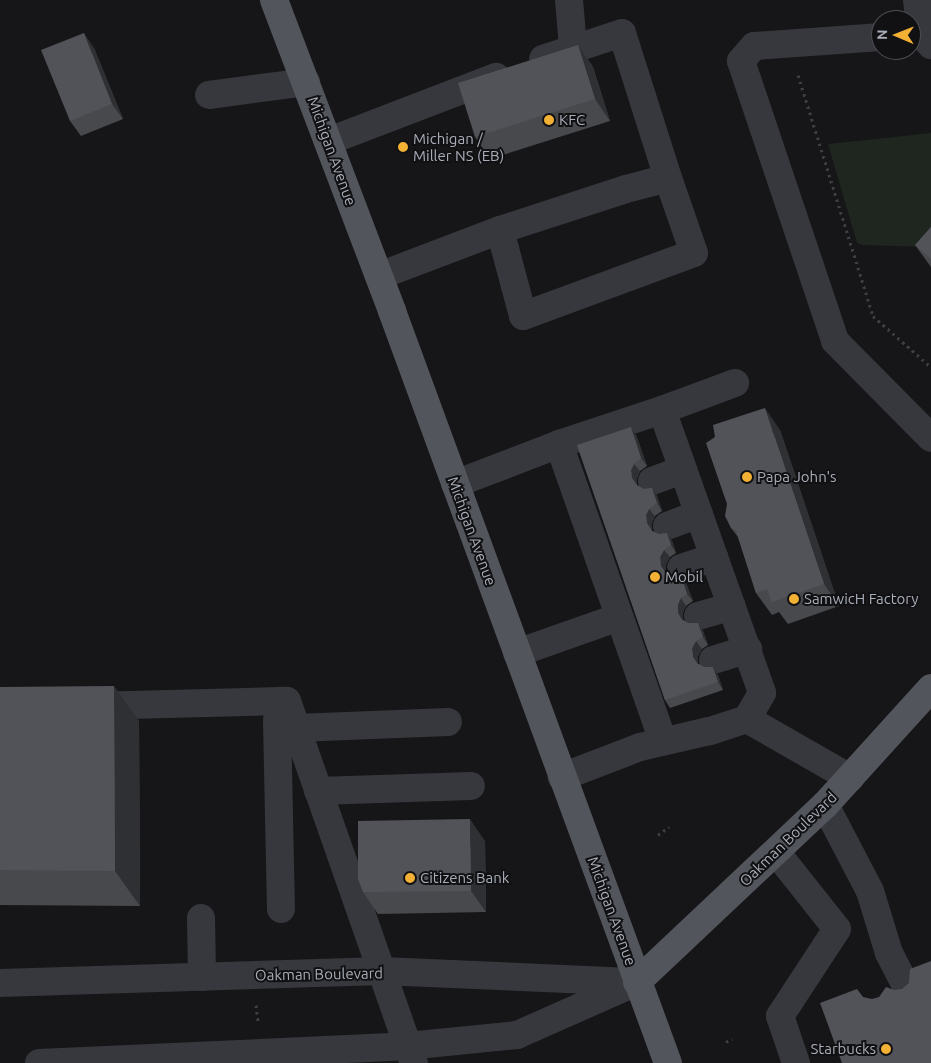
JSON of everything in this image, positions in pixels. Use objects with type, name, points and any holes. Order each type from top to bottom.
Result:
[{"type":"main road","name":"Michigan Avenue","points":[[274,0],[379,276],[668,1063]]},
{"type":"main road","name":"Oakman Boulevard","points":[[638,982],[825,805],[931,688]]},
{"type":"street","points":[[569,0],[573,47]]},
{"type":"street","points":[[328,141],[573,47],[622,33],[694,253],[523,316],[500,230]]},
{"type":"street","points":[[871,38],[754,46],[741,61],[835,341],[931,438]]},
{"type":"street","points":[[209,95],[306,82]]},
{"type":"street","points":[[379,276],[500,230],[626,189],[668,178]]},
{"type":"street","points":[[455,484],[559,444],[736,384]]},
{"type":"street","points":[[562,777],[640,747],[709,731],[747,719],[762,693],[662,410]]},
{"type":"street","points":[[559,444],[589,502],[605,546],[630,630],[650,679],[663,741]]},
{"type":"street","points":[[652,480],[683,470]]},
{"type":"street","points":[[667,526],[699,514]]},
{"type":"street","points":[[682,568],[714,557]]},
{"type":"street","points":[[698,616],[732,606]]},
{"type":"street","points":[[516,653],[630,630]]},
{"type":"street","points":[[713,660],[748,649]]},
{"type":"street","points":[[69,706],[198,712],[287,701],[281,909]]},
{"type":"street","points":[[747,719],[850,778]]},
{"type":"street","points":[[286,724],[448,722]]},
{"type":"street","points":[[286,724],[318,791],[410,1054]]},
{"type":"street","points":[[318,791],[471,786]]},
{"type":"street","points":[[825,805],[870,891],[889,953],[901,1004]]},
{"type":"street","points":[[776,852],[837,929],[780,1016],[796,1063]]},
{"type":"street","points":[[201,918],[202,977]]},
{"type":"street","name":"Oakman Boulevard","points":[[0,983],[382,971],[638,982]]},
{"type":"street","name":"Oakman Boulevard","points":[[39,1063],[410,1054],[517,1035],[638,982]]},
{"type":"path","points":[[800,83],[873,316],[931,367]]},
{"type":"path","points":[[658,835],[669,827]]},
{"type":"path","points":[[256,1003],[255,1016],[259,1024]]},
{"type":"path","points":[[726,1042],[732,1039]]},
{"type":"shaded area","points":[[931,133],[931,247],[863,245],[857,243],[828,144]]},
{"type":"building","points":[[84,33],[112,104],[70,121],[41,50]]},
{"type":"building","points":[[578,45],[595,99],[475,137],[458,83]]},
{"type":"building","points":[[931,227],[931,259],[915,245]]},
{"type":"building","points":[[765,408],[824,584],[772,602],[767,589],[756,593],[736,531],[731,528],[725,516],[727,504],[706,443],[715,437],[713,425]]},
{"type":"building","name":"Mobil","points":[[631,427],[641,458],[634,464],[631,470],[632,478],[637,485],[644,489],[652,488],[657,503],[649,509],[646,515],[647,523],[652,531],[659,534],[667,533],[671,545],[664,550],[660,557],[661,566],[665,572],[672,575],[681,575],[687,594],[681,598],[678,604],[678,613],[681,619],[688,623],[698,623],[703,637],[696,641],[692,648],[693,657],[697,663],[704,667],[713,667],[718,682],[665,700],[577,445]]},
{"type":"building","points":[[114,686],[115,871],[0,870],[0,687]]},
{"type":"building","points":[[470,819],[471,891],[363,892],[358,879],[358,821]]},
{"type":"building","points":[[931,961],[931,1063],[842,1063],[820,1003],[857,989],[863,997],[872,999],[879,997],[886,987],[894,990],[902,989],[909,983],[910,969]]},
{"type":"place","name":"KFC","points":[[549,120]]},
{"type":"place","name":"Michigan / Miller NS (EB)","points":[[403,147]]},
{"type":"place","name":"Papa John's","points":[[747,477]]},
{"type":"place","name":"Mobil","points":[[655,577]]},
{"type":"place","name":"SamwicH Factory","points":[[794,599]]},
{"type":"place","name":"Citizens Bank","points":[[410,878]]},
{"type":"place","name":"Starbucks","points":[[886,1049]]}]
